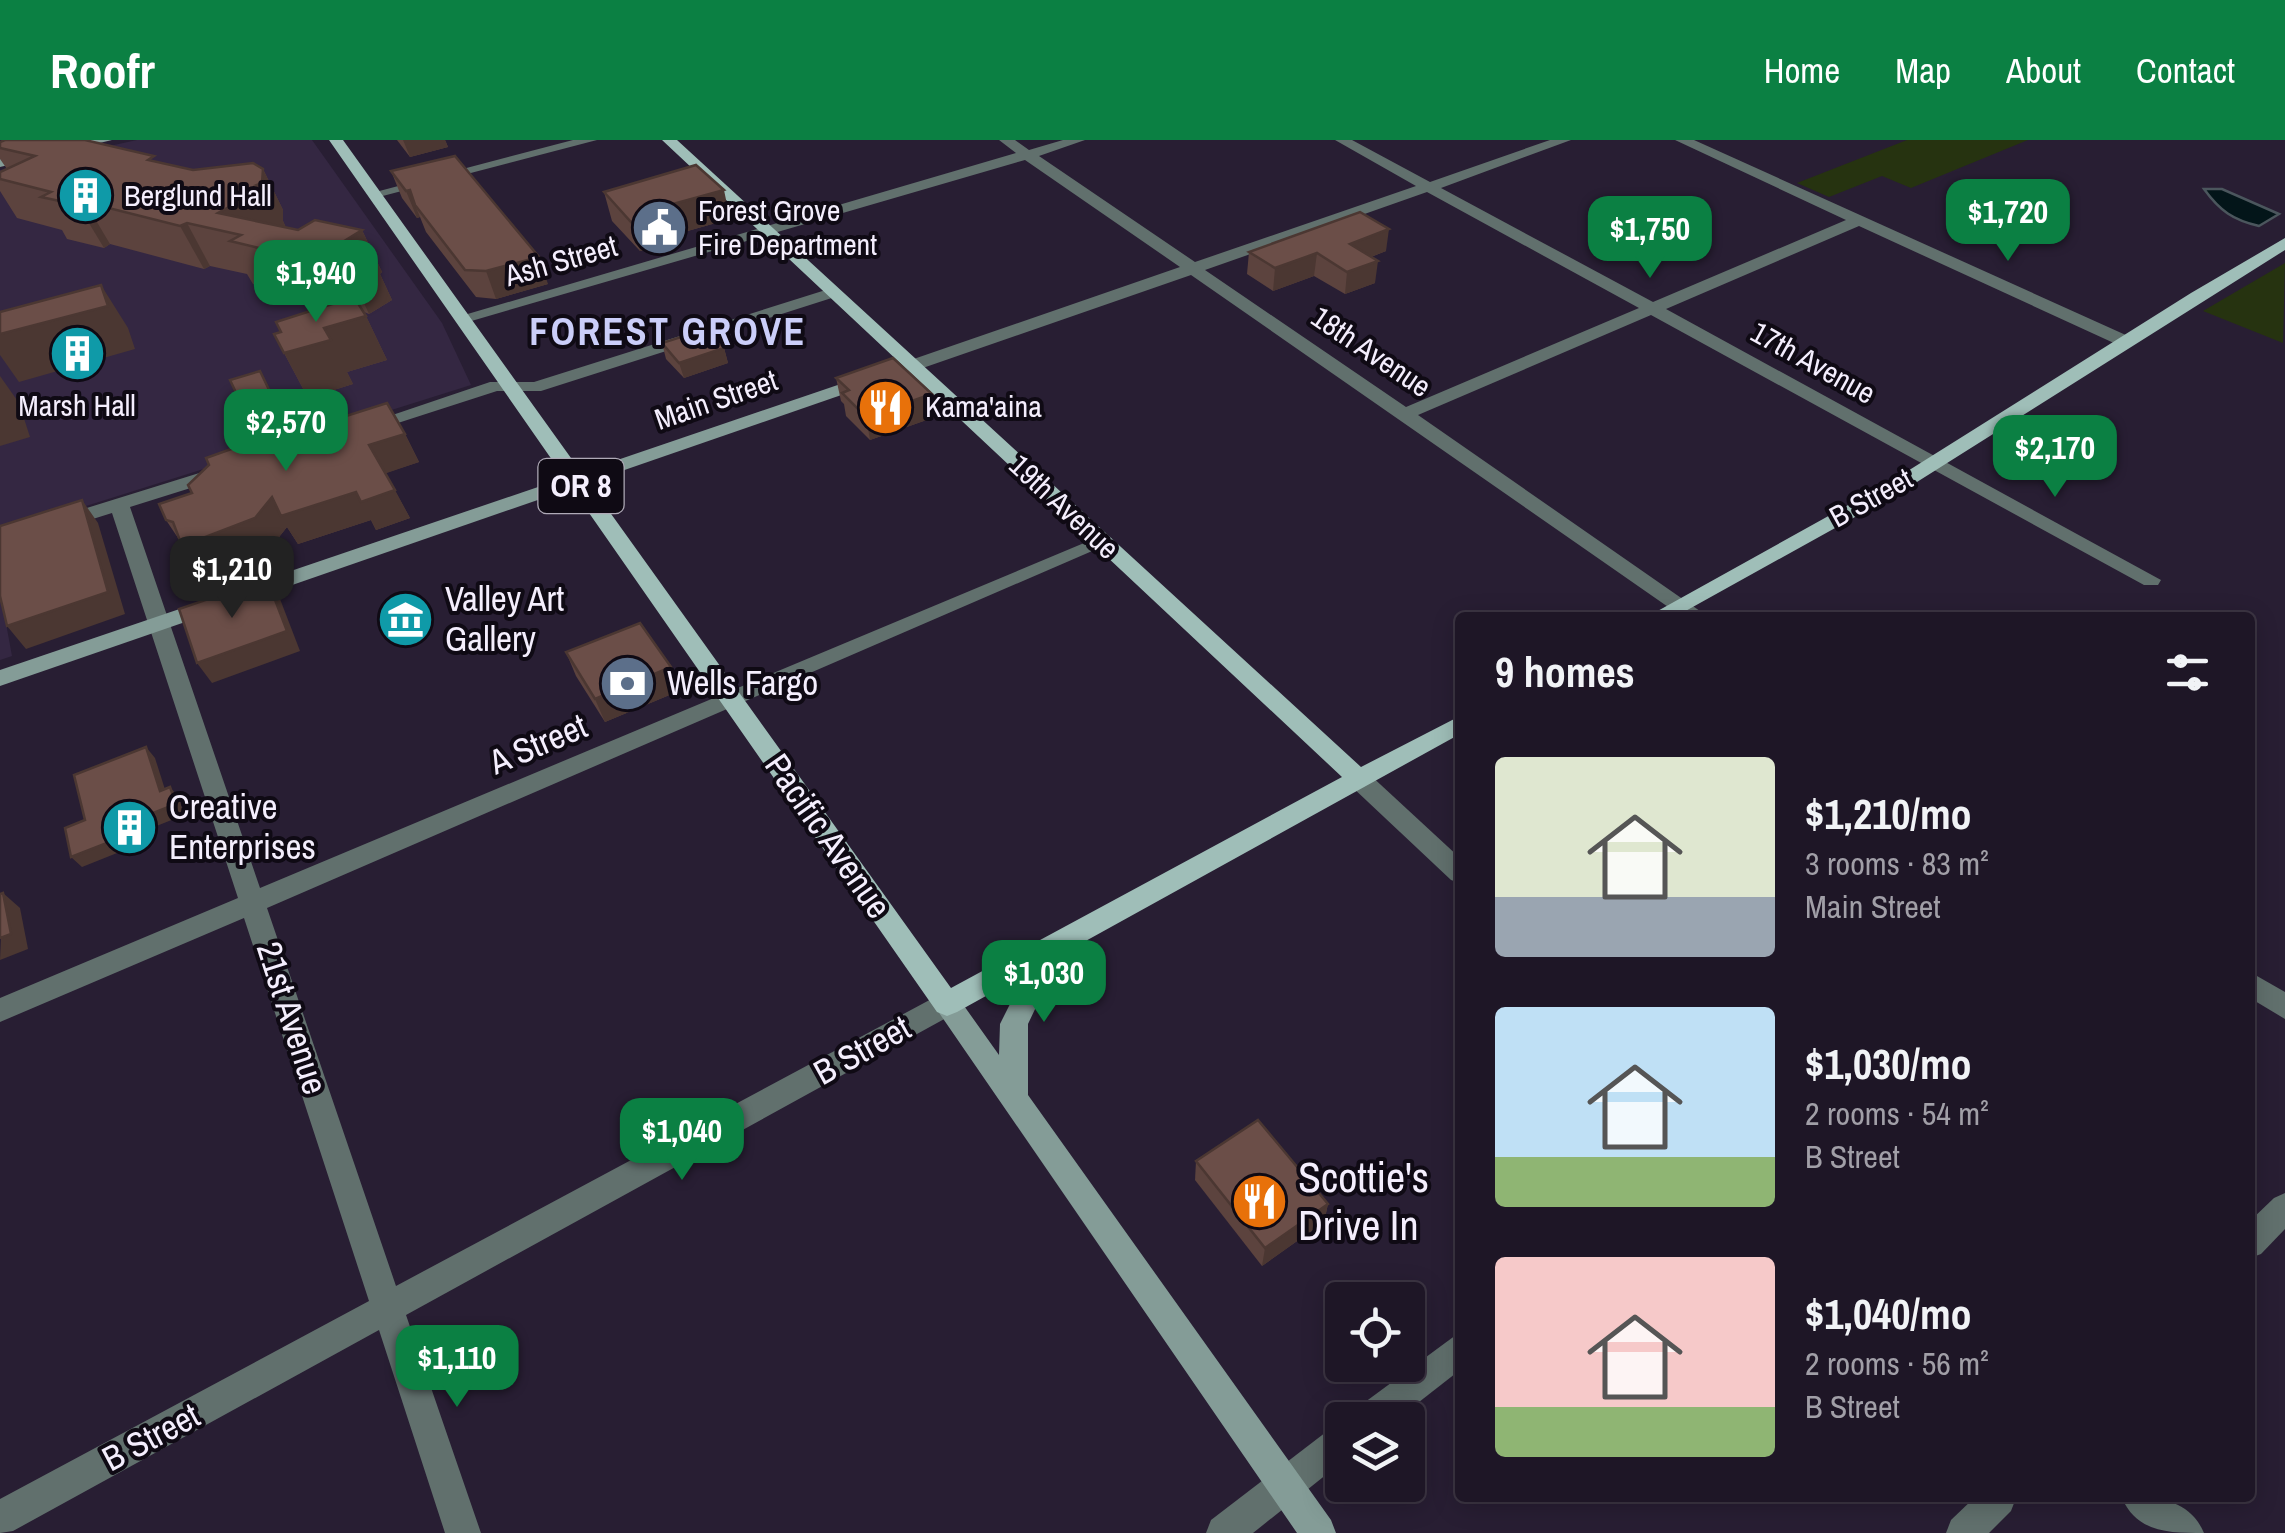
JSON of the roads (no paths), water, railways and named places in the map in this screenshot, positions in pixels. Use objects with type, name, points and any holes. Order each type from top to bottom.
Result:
[{"type":"main road","name":"Pacific Avenue","points":[[336,140],[948,1004]]},
{"type":"main road","name":"19th Avenue","points":[[669,140],[1359,779]]},
{"type":"main road","name":"B Street","points":[[1666,612],[1935,463],[2052,390],[2122,340],[2285,243]]},
{"type":"main road","name":"B Street","points":[[948,1004],[1455,727]]},
{"type":"street","points":[[0,146],[3,162],[105,140]]},
{"type":"street","points":[[375,194],[590,140]]},
{"type":"street","name":"18th Avenue","points":[[1006,140],[1691,612]]},
{"type":"street","name":"Ash Street","points":[[462,318],[1078,140]]},
{"type":"street","name":"17th Avenue","points":[[1342,140],[2150,580]]},
{"type":"street","name":"Main Street","points":[[0,678],[1564,140]]},
{"type":"street","points":[[1682,140],[2122,340]]},
{"type":"street","points":[[1405,414],[1858,220]]},
{"type":"street","points":[[338,436],[496,386],[535,387],[832,293]]},
{"type":"street","points":[[0,542],[238,467]]},
{"type":"street","name":"21st Avenue","points":[[119,504],[463,1533]]},
{"type":"street","name":"A Street","points":[[0,1010],[1102,542]]},
{"type":"street","name":"19th Avenue","points":[[1359,779],[1455,868]]},
{"type":"street","points":[[1013,1097],[1014,1024],[1051,948]]},
{"type":"street","points":[[2255,986],[2285,1007]]},
{"type":"street","name":"Pacific Avenue","points":[[948,1004],[1318,1533]]},
{"type":"street","name":"B Street","points":[[0,1518],[948,1004]]},
{"type":"street","points":[[2255,1238],[2285,1208]]},
{"type":"street","points":[[1392,1402],[1455,1353]]},
{"type":"street","points":[[1224,1533],[1325,1455]]},
{"type":"street","points":[[1964,1533],[1994,1502]]},
{"type":"street","points":[[2145,1502],[2186,1533]]},
{"type":"place","name":"Berglund Hall","points":[[85,196]]},
{"type":"place","name":"Forest Grove Fire Department","points":[[659,228]]},
{"type":"place","name":"Marsh Hall","points":[[77,354]]},
{"type":"place","name":"Kama'aina","points":[[886,407]]},
{"type":"place","name":"Valley Art Gallery","points":[[406,619]]},
{"type":"place","name":"Wells Fargo","points":[[628,683]]},
{"type":"place","name":"Creative Enterprises","points":[[130,827]]},
{"type":"place","name":"Scottie's Drive In","points":[[1259,1201]]},
{"type":"district","name":"FOREST GROVE","points":[[668,332]]}]
